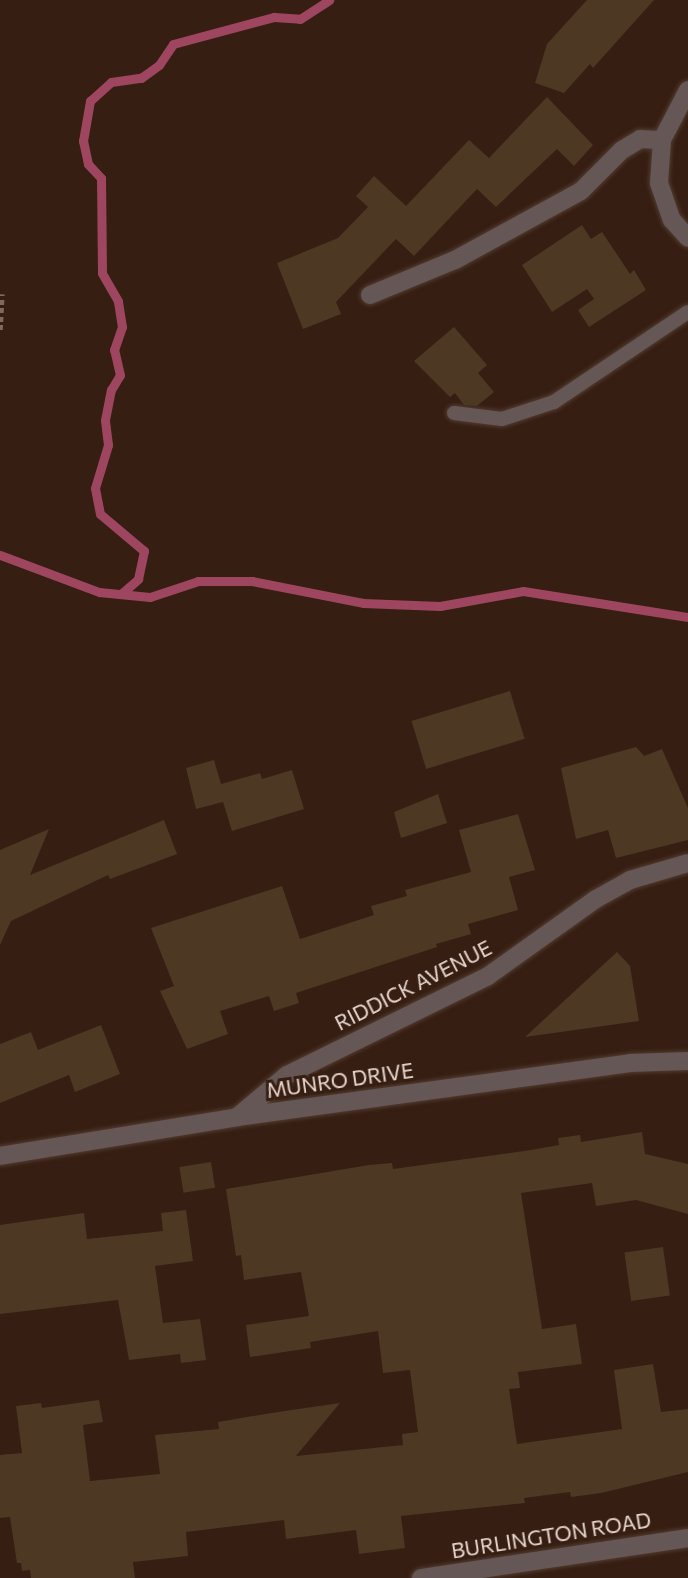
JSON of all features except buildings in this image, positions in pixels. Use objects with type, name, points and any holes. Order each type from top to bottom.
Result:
[{"type":"street","points":[[688,90],[662,140],[659,183],[663,202],[688,237]]},
{"type":"street","points":[[370,295],[455,260],[581,191],[622,150],[640,139],[662,140]]},
{"type":"street","name":"RIDDICK AVENUE","points":[[237,1117],[287,1075],[488,976],[596,899],[630,880],[688,863]]},
{"type":"street","name":"MUNRO DRIVE","points":[[0,1156],[237,1117],[630,1063],[688,1061]]},
{"type":"street","name":"BURLINGTON ROAD","points":[[421,1578],[688,1538]]},
{"type":"lane","points":[[454,413],[502,419],[554,402],[688,312]]},
{"type":"path","points":[[0,330],[2,294]]},
{"type":"waterway","points":[[121,594],[138,579],[144,551],[100,514],[95,488],[108,445],[105,420],[111,390],[120,375],[114,350],[122,327],[118,301],[102,273],[101,178],[88,164],[83,141],[90,101],[111,82],[141,78],[159,65],[173,44],[274,17],[300,19],[329,0]]},
{"type":"waterway","points":[[0,555],[99,592],[150,597],[198,581],[252,581],[363,603],[440,606],[523,591],[688,617]]}]
